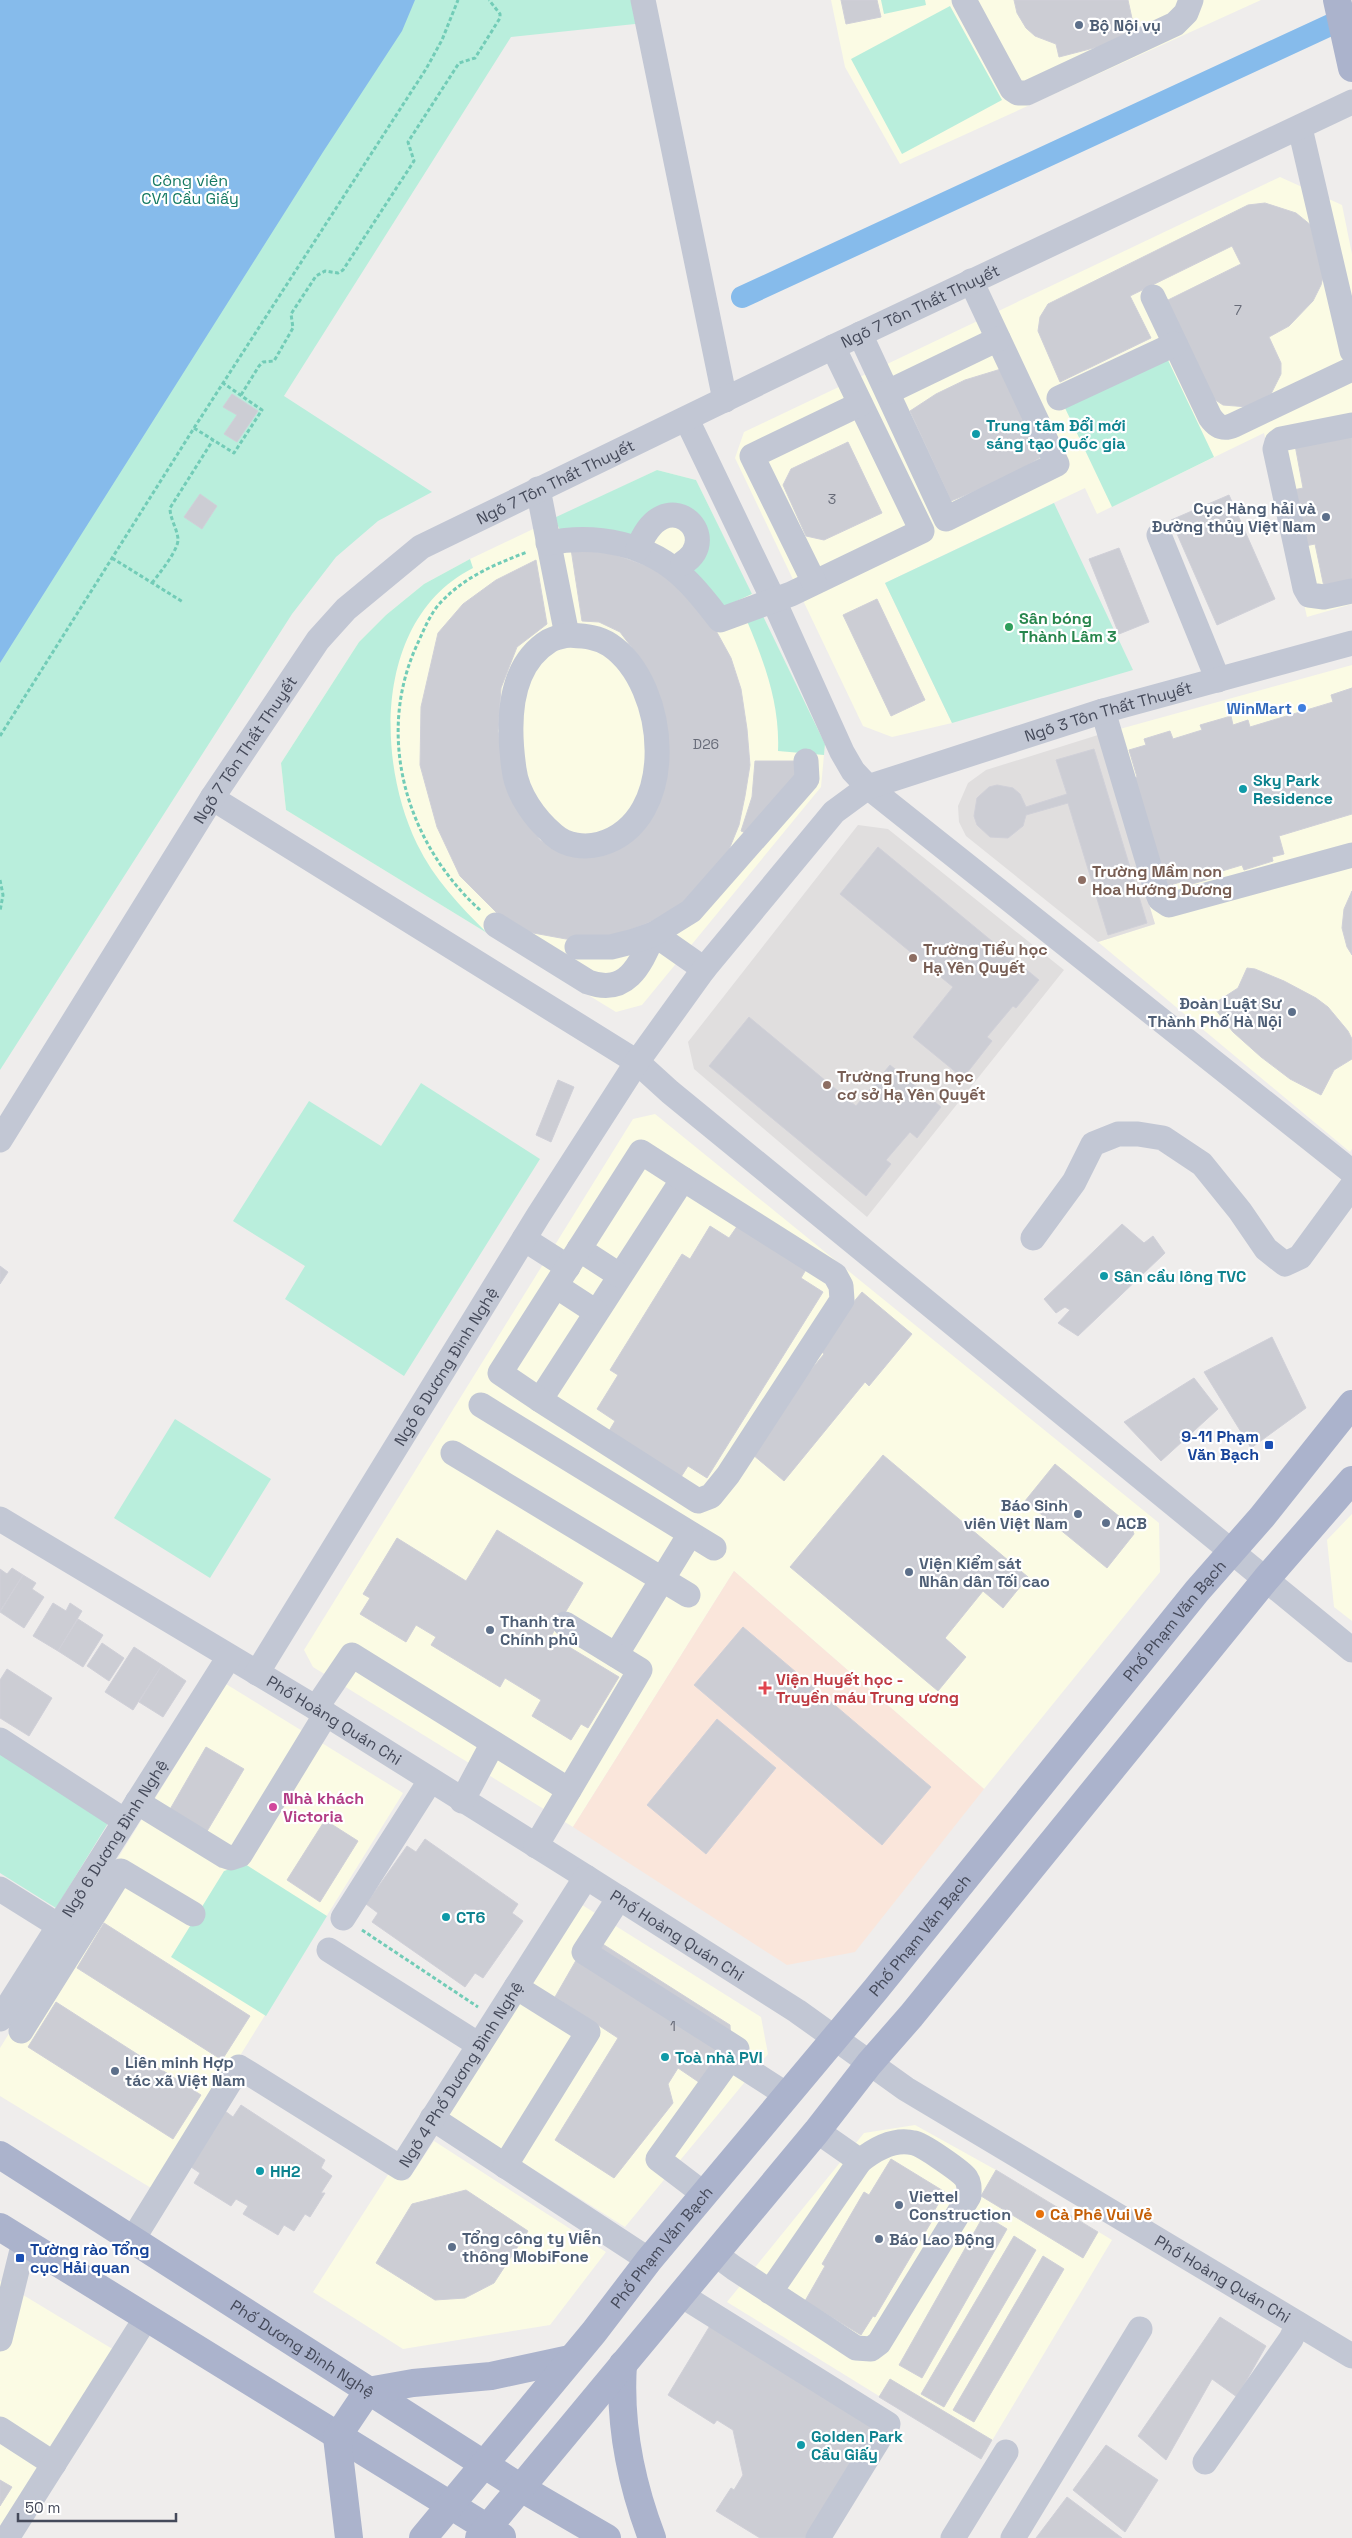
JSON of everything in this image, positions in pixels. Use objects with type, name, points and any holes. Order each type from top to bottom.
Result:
[{"type":"main road","points":[[1337,0],[1351,64]]},
{"type":"main road","name":"Phố Phạm Văn Bạch","points":[[423,2538],[577,2352],[649,2260],[833,2037],[882,1981],[1197,1591],[1262,1517],[1352,1404]]},
{"type":"main road","points":[[0,2227],[449,2506],[490,2535],[521,2488],[818,2131],[869,2064],[923,2001],[1266,1579],[1352,1480]]},
{"type":"main road","name":"Phố Dương Đình Nghệ","points":[[0,2155],[269,2324],[521,2488],[607,2538]]},
{"type":"main road","points":[[349,2538],[337,2437],[368,2390],[413,2383],[490,2376],[577,2352],[620,2369]]},
{"type":"main road","points":[[620,2369],[622,2411],[630,2468],[641,2509],[652,2538]]},
{"type":"street","points":[[643,0],[725,400]]},
{"type":"street","points":[[964,0],[1012,89],[1018,93],[1027,93],[1175,24],[1186,12],[1191,0]]},
{"type":"street","name":"Ngõ 7 Tôn Thất Thuyết","points":[[0,1140],[212,798],[318,640],[346,609],[421,547],[860,334],[1352,102]]},
{"type":"street","points":[[1300,128],[1352,352]]},
{"type":"street","points":[[860,334],[946,519],[1057,464],[971,282]]},
{"type":"street","points":[[1154,297],[1210,417],[1216,425],[1226,428],[1352,369]]},
{"type":"street","points":[[888,392],[998,339]]},
{"type":"street","points":[[1060,398],[1175,344]]},
{"type":"street","points":[[548,543],[584,539],[638,549],[668,564],[685,578],[720,620],[814,582],[922,531],[833,347]]},
{"type":"street","points":[[814,582],[752,456],[860,404]]},
{"type":"street","points":[[686,420],[765,602],[853,771],[868,787],[1352,1172]]},
{"type":"street","points":[[1352,425],[1281,438],[1277,442],[1275,449],[1305,588],[1309,595],[1316,597],[1352,591]]},
{"type":"street","points":[[538,489],[567,635]]},
{"type":"street","points":[[638,549],[654,520],[666,515],[679,515],[693,524],[697,537],[695,553],[683,564]]},
{"type":"street","points":[[1159,535],[1218,680]]},
{"type":"street","points":[[567,635],[589,636],[609,644],[624,657],[633,667],[648,697],[655,731],[655,777],[642,812],[620,835],[591,847],[574,845],[557,838],[540,824],[525,800],[514,774],[510,743],[511,712],[517,686],[529,659],[549,641],[567,635]]},
{"type":"street","name":"Ngõ 3 Tôn Thất Thuyết","points":[[704,969],[834,812],[868,787],[1103,711],[1352,642]]},
{"type":"street","points":[[1103,711],[1160,899],[1169,904],[1352,855]]},
{"type":"street","points":[[577,947],[611,947],[654,934],[692,911],[807,779],[806,761]]},
{"type":"street","points":[[212,798],[637,1062],[670,1092],[1352,1650]]},
{"type":"street","points":[[488,918],[588,982],[611,986],[626,981],[647,950],[654,934]]},
{"type":"street","points":[[654,934],[704,969]]},
{"type":"street","name":"Ngõ 6 Dương Đình Nghệ","points":[[256,1673],[524,1239],[637,1062],[704,969]]},
{"type":"street","points":[[1033,1238],[1074,1182],[1093,1144],[1118,1134],[1138,1134],[1163,1138],[1202,1164],[1240,1211],[1266,1249],[1285,1264],[1300,1257],[1352,1186]]},
{"type":"street","points":[[641,1152],[683,1179],[835,1275],[841,1286],[842,1300],[720,1486],[711,1496],[698,1501],[500,1373],[641,1152]]},
{"type":"street","points":[[540,1400],[619,1275],[683,1179]]},
{"type":"street","points":[[524,1239],[568,1267],[619,1275]]},
{"type":"street","points":[[568,1267],[596,1312]]},
{"type":"street","points":[[481,1405],[714,1548]]},
{"type":"street","points":[[453,1453],[688,1595]]},
{"type":"street","name":"Phố Hoàng Quán Chi","points":[[0,1520],[321,1711],[586,1877],[833,2037],[906,2089],[1352,2356]]},
{"type":"street","points":[[616,1656],[690,1534]]},
{"type":"street","points":[[536,1846],[640,1670],[565,1624]]},
{"type":"street","points":[[0,1740],[131,1811],[232,1858],[240,1855],[352,1654],[569,1790]]},
{"type":"street","name":"Ngõ 6 Dương Đình Nghệ","points":[[11,2025],[59,1926],[228,1657]]},
{"type":"street","points":[[462,1801],[493,1743]]},
{"type":"street","points":[[343,1918],[430,1781]]},
{"type":"street","points":[[11,2025],[121,1871],[193,1914]]},
{"type":"street","name":"Ngõ 4 Phố Dương Đình Nghệ","points":[[133,2239],[239,2067],[401,2168],[586,1877]]},
{"type":"street","points":[[0,1890],[59,1926]]},
{"type":"street","points":[[619,1898],[584,1952],[738,2049],[658,2159],[704,2194]]},
{"type":"street","points":[[329,1950],[479,2045]]},
{"type":"street","points":[[505,2166],[588,2032],[516,1987]]},
{"type":"street","points":[[731,2059],[787,2095]]},
{"type":"street","points":[[432,2118],[649,2260]]},
{"type":"street","points":[[818,2131],[860,2161]]},
{"type":"street","points":[[715,2254],[770,2292],[856,2348],[870,2349],[879,2343],[969,2196],[970,2185],[965,2175],[915,2142],[896,2143],[875,2148],[860,2161],[770,2292]]},
{"type":"street","points":[[0,2339],[24,2242]]},
{"type":"street","points":[[681,2295],[888,2424],[818,2538]]},
{"type":"street","points":[[7,2538],[146,2318]]},
{"type":"street","points":[[1205,2462],[1291,2338],[1298,2324]]},
{"type":"street","points":[[1013,2538],[1140,2329]]},
{"type":"street","points":[[0,2429],[54,2464]]},
{"type":"street","points":[[952,2538],[1006,2452]]},
{"type":"path","points":[[0,736],[194,428],[426,69],[442,40],[458,0]]},
{"type":"path","points":[[241,395],[259,366],[263,362],[274,361],[293,328],[292,314],[316,276],[325,271],[338,273],[343,270],[414,161],[408,142],[459,62],[475,58],[500,18],[500,14],[488,0]]},
{"type":"path","points":[[194,428],[234,453],[262,410],[223,383]]},
{"type":"path","points":[[152,583],[177,545],[178,536],[170,519],[170,508],[213,440]]},
{"type":"path","points":[[488,918],[460,892],[441,868],[424,839],[412,810],[403,780],[398,747],[403,688],[411,659],[421,636],[440,602],[460,584],[484,570],[548,543]]},
{"type":"path","points":[[112,558],[183,602]]},
{"type":"path","points":[[0,880],[3,896],[0,911]]},
{"type":"path","points":[[343,1918],[496,2018]]},
{"type":"shaded area","points":[[831,0],[1261,0],[900,164],[845,67]]},
{"type":"shaded area","points":[[1280,177],[1342,205],[1352,254],[1352,604],[1307,617],[1264,433],[1097,514],[1085,488],[885,583],[952,723],[892,737],[863,726],[735,458],[744,432]]},
{"type":"shaded area","points":[[657,470],[696,480],[825,744],[821,787],[642,1005],[616,1012],[286,810],[281,763],[359,642],[386,615],[424,584],[470,559]]},
{"type":"shaded area","points":[[1352,665],[1352,1149],[1350,1152],[1098,942],[1155,924],[1098,735]]},
{"type":"shaded area","name":"Trường Mầm non Hoa Hướng Dương","points":[[1098,735],[1155,924],[1098,942],[966,836],[959,822],[958,806],[968,783],[986,770]]},
{"type":"shaded area","points":[[858,825],[888,829],[1064,970],[867,1217],[694,1069],[688,1042]]},
{"type":"shaded area","points":[[655,1114],[1159,1523],[1160,1572],[984,1789],[734,1571],[573,1827],[313,1667],[304,1650],[633,1119]]},
{"type":"shaded area","points":[[1352,1514],[1352,1621],[1334,1607],[1327,1540]]},
{"type":"shaded area","name":"Viện Huyết học - Truyền máu Trung ương","points":[[734,1571],[984,1789],[855,1952],[787,1965],[573,1827]]},
{"type":"shaded area","points":[[226,1684],[403,1793],[156,2191],[0,2096],[0,2048]]},
{"type":"shaded area","points":[[579,1903],[761,2017],[768,2054],[625,2227],[444,2113]]},
{"type":"shaded area","points":[[915,2125],[996,2170],[1112,2240],[981,2459],[727,2302],[864,2133]]},
{"type":"shaded area","points":[[434,2141],[606,2252],[550,2325],[403,2349],[313,2292],[391,2170],[408,2180]]},
{"type":"shaded area","points":[[0,2281],[129,2359],[0,2538]]},
{"type":"green space","name":"Công viên CV1 Cầu Giấy","points":[[0,0],[649,0],[654,22],[511,37],[284,396],[432,492],[378,521],[336,557],[292,614],[0,1070]]},
{"type":"green space","points":[[881,0],[925,0],[926,5],[884,14]]},
{"type":"green space","points":[[950,6],[1002,100],[902,154],[851,59]]},
{"type":"green space","points":[[1167,358],[1214,457],[1112,507],[1065,408]]},
{"type":"green space","points":[[657,470],[696,480],[752,594],[719,609],[688,574],[695,519],[635,536],[560,530],[554,518]]},
{"type":"green space","name":"Sân bóng Thành Lâm 3","points":[[1054,503],[1133,670],[952,723],[885,583]]},
{"type":"green space","points":[[470,559],[473,568],[441,590],[417,620],[402,654],[393,692],[391,731],[394,771],[403,809],[417,844],[431,869],[457,902],[487,933],[286,810],[281,763],[359,642],[386,615],[424,584]]},
{"type":"green space","points":[[762,614],[825,744],[824,755],[778,751],[777,717],[770,684],[747,621]]},
{"type":"green space","points":[[421,1083],[540,1159],[404,1376],[285,1299],[305,1266],[233,1221],[309,1101],[381,1146]]},
{"type":"green space","points":[[175,1419],[271,1479],[210,1578],[114,1518]]},
{"type":"green space","points":[[0,1751],[110,1820],[56,1908],[0,1873]]},
{"type":"green space","points":[[245,1864],[327,1916],[266,2016],[171,1957],[224,1871]]},
{"type":"water","points":[[0,0],[415,0],[402,31],[323,152],[0,663]]},
{"type":"building","points":[[841,0],[877,0],[881,17],[846,24]]},
{"type":"building","name":"Bộ Nội vụ","points":[[1014,0],[1128,0],[1136,37],[1059,57],[1056,44],[1035,36],[1026,28],[1017,13]]},
{"type":"building","points":[[1265,203],[1296,213],[1312,226],[1326,265],[1321,285],[1313,301],[1289,326],[1269,337],[1281,363],[1281,374],[1271,394],[1248,407],[1223,405],[1211,397],[1166,301],[1241,264],[1232,246],[1130,296],[1151,338],[1060,382],[1038,331],[1040,317],[1048,304],[1248,205]]},
{"type":"building","name":"Trung tâm Đổi mới sáng tạo Quốc gia","points":[[1001,369],[1041,457],[1007,478],[951,501],[910,411],[936,394],[965,380]]},
{"type":"building","points":[[232,394],[258,411],[237,442],[224,434],[237,415],[223,407]]},
{"type":"building","name":"Cục Hàng hải và Đường thủy Việt Nam","points":[[1352,434],[1352,581],[1324,587],[1315,544],[1305,546],[1293,490],[1303,488],[1295,445]]},
{"type":"building","points":[[848,442],[882,513],[824,540],[806,536],[783,485],[791,469]]},
{"type":"building","points":[[200,494],[217,506],[202,529],[184,517]]},
{"type":"building","points":[[1229,495],[1275,599],[1217,625],[1171,520]]},
{"type":"building","points":[[1119,548],[1149,622],[1119,634],[1089,559]]},
{"type":"building","points":[[571,549],[613,554],[656,569],[696,602],[714,627],[731,658],[741,689],[747,729],[750,765],[745,796],[739,825],[726,857],[689,907],[604,940],[566,939],[528,932],[496,912],[460,876],[437,827],[420,765],[421,707],[438,633],[463,604],[496,580],[536,560],[547,624],[517,647],[501,688],[498,731],[504,769],[516,808],[540,840],[561,851],[647,816],[656,698],[642,661],[620,632],[599,622],[582,621]]},
{"type":"building","points":[[877,599],[925,700],[891,716],[843,615]]},
{"type":"building","name":"Sky Park Residence","points":[[1352,688],[1352,814],[1279,836],[1284,854],[1272,857],[1273,861],[1244,870],[1242,865],[1212,874],[1213,878],[1185,886],[1184,881],[1167,886],[1130,779],[1137,777],[1129,750],[1146,745],[1144,739],[1170,731],[1173,739],[1202,730],[1200,725],[1231,716],[1233,725],[1248,720],[1250,727],[1333,702],[1331,695]]},
{"type":"building","points":[[1094,749],[1147,923],[1108,935],[1068,803],[1026,815],[1023,826],[1008,838],[990,837],[977,825],[974,816],[977,798],[989,787],[997,785],[1013,788],[1020,794],[1026,807],[1067,794],[1056,760]]},
{"type":"building","points":[[755,761],[799,761],[798,779],[753,836],[741,831],[752,797]]},
{"type":"building","points":[[878,847],[1039,980],[1016,1008],[1013,1006],[987,1037],[992,1041],[963,1078],[913,1037],[953,987],[840,894]]},
{"type":"building","points":[[1352,891],[1352,955],[1347,947],[1342,928],[1344,909]]},
{"type":"building","points":[[1247,968],[1255,969],[1284,981],[1316,998],[1328,1007],[1348,1031],[1352,1039],[1352,1059],[1334,1070],[1321,1095],[1290,1079],[1261,1057],[1233,1032],[1212,1005],[1238,988]]},
{"type":"building","points":[[749,1017],[856,1106],[890,1065],[941,1107],[917,1138],[910,1132],[886,1160],[891,1164],[866,1196],[709,1066]]},
{"type":"building","points":[[558,1080],[574,1087],[551,1142],[536,1135]]},
{"type":"building","name":"Sân cầu lông TVC","points":[[1122,1224],[1144,1243],[1153,1236],[1165,1253],[1078,1336],[1058,1323],[1070,1310],[1065,1307],[1056,1313],[1044,1299]]},
{"type":"building","points":[[738,1225],[807,1268],[801,1278],[823,1292],[707,1478],[688,1466],[681,1477],[609,1431],[615,1421],[597,1409],[618,1375],[610,1370],[682,1254],[690,1259],[710,1226],[729,1238]]},
{"type":"building","points":[[0,1266],[8,1272],[0,1284]]},
{"type":"building","points":[[862,1292],[912,1334],[869,1386],[865,1382],[784,1481],[746,1449],[824,1354],[816,1347]]},
{"type":"building","points":[[1272,1337],[1306,1408],[1251,1448],[1204,1372]]},
{"type":"building","points":[[1194,1378],[1218,1409],[1161,1461],[1124,1422]]},
{"type":"building","name":"Viện Kiểm sát Nhân dân Tối cao","points":[[883,1455],[1028,1577],[1003,1608],[983,1591],[945,1638],[966,1657],[938,1691],[790,1567]]},
{"type":"building","name":"Báo Sinh viên Việt Nam","points":[[1055,1464],[1131,1526],[1134,1534],[1107,1568],[1025,1501]]},
{"type":"building","name":"Thanh tra Chính phủ","points":[[497,1530],[583,1583],[551,1636],[619,1677],[588,1728],[581,1724],[571,1740],[532,1716],[541,1700],[505,1678],[500,1687],[431,1645],[436,1637],[416,1625],[406,1642],[360,1614],[370,1598],[363,1594],[397,1538],[466,1581]]},
{"type":"building","points":[[12,1568],[23,1575],[0,1611],[0,1569],[7,1574]]},
{"type":"building","points":[[23,1575],[36,1583],[32,1589],[44,1597],[24,1628],[0,1612]]},
{"type":"building","points":[[53,1603],[66,1611],[70,1603],[82,1611],[58,1651],[33,1636]]},
{"type":"building","points":[[78,1619],[103,1635],[83,1667],[58,1651]]},
{"type":"building","points":[[743,1627],[931,1787],[882,1845],[694,1685]]},
{"type":"building","points":[[102,1643],[124,1658],[109,1681],[87,1666]]},
{"type":"building","points":[[134,1647],[162,1665],[133,1710],[105,1692]]},
{"type":"building","points":[[162,1665],[186,1681],[163,1717],[139,1702]]},
{"type":"building","points":[[7,1669],[52,1698],[29,1736],[0,1718],[0,1680]]},
{"type":"building","points":[[717,1719],[776,1768],[706,1854],[647,1805]]},
{"type":"building","points":[[206,1747],[244,1769],[206,1833],[169,1811]]},
{"type":"building","points":[[325,1820],[358,1841],[320,1902],[287,1880]]},
{"type":"building","name":"CT6","points":[[425,1839],[518,1904],[512,1913],[523,1921],[483,1978],[475,1973],[465,1987],[372,1922],[378,1913],[366,1904],[407,1846],[416,1852]]},
{"type":"building","points":[[104,1923],[250,2016],[222,2060],[77,1968]]},
{"type":"building","name":"Toà nhà PVI","points":[[590,1936],[730,2025],[731,2046],[703,2085],[678,2068],[668,2084],[673,2103],[614,2178],[555,2140],[618,2038],[555,1997]]},
{"type":"building","name":"Liên minh Hợp tác xã Việt Nam","points":[[56,2002],[201,2095],[173,2139],[28,2047]]},
{"type":"building","name":"HH2","points":[[241,2105],[325,2160],[321,2168],[332,2176],[321,2193],[325,2193],[310,2217],[305,2214],[294,2231],[284,2225],[278,2235],[243,2214],[248,2206],[236,2199],[231,2206],[194,2183],[200,2173],[191,2167],[225,2111],[233,2117]]},
{"type":"building","name":"Báo Lao Động","points":[[891,2159],[945,2192],[933,2213],[936,2214],[875,2317],[873,2316],[861,2335],[805,2301],[825,2266],[822,2264],[864,2192],[869,2195]]},
{"type":"building","name":"Cà Phê Vui Vẻ","points":[[996,2170],[1098,2232],[1083,2258],[981,2196]]},
{"type":"building","name":"Tổng công ty Viễn thông MobiFone","points":[[466,2190],[528,2231],[494,2283],[465,2298],[435,2300],[376,2263],[412,2204]]},
{"type":"building","points":[[984,2215],[1007,2229],[922,2378],[899,2365]]},
{"type":"building","points":[[1014,2236],[1036,2250],[944,2407],[921,2394]]},
{"type":"building","points":[[1043,2256],[1064,2269],[974,2422],[953,2410]]},
{"type":"building","points":[[1220,2317],[1266,2346],[1237,2397],[1212,2379],[1166,2460],[1138,2436]]},
{"type":"building","name":"Golden Park Cầu Giấy","points":[[711,2324],[878,2427],[810,2538],[760,2538],[716,2511],[731,2488],[734,2490],[743,2475],[733,2430],[717,2420],[714,2424],[668,2395]]},
{"type":"building","points":[[890,2379],[992,2440],[981,2459],[879,2397]]},
{"type":"building","points":[[1106,2445],[1158,2480],[1125,2532],[1073,2490]]},
{"type":"building","points":[[0,2480],[12,2487],[0,2506]]},
{"type":"building","points":[[1067,2497],[1122,2538],[1036,2538]]},
{"type":"waterway","points":[[742,297],[1352,15]]},
{"type":"place","name":"Bộ Nội vụ","points":[[1079,25]]},
{"type":"place","name":"Trung tâm Đổi mới sáng tạo Quốc gia","points":[[976,434]]},
{"type":"place","name":"Cục Hàng hải và Đường thủy Việt Nam","points":[[1326,517]]},
{"type":"place","name":"Sân bóng Thành Lâm 3","points":[[1009,627]]},
{"type":"place","name":"WinMart","points":[[1302,708]]},
{"type":"place","name":"Sky Park Residence","points":[[1243,789]]},
{"type":"place","name":"Trường Mầm non Hoa Hướng Dương","points":[[1082,880]]},
{"type":"place","name":"Trường Tiểu học Hạ Yên Quyết","points":[[913,958]]},
{"type":"place","name":"Đoàn Luật Sư Thành Phố Hà Nội","points":[[1292,1012]]},
{"type":"place","name":"Trường Trung học cơ sở Hạ Yên Quyết","points":[[827,1085]]},
{"type":"place","name":"Sân cầu lông TVC","points":[[1104,1276]]},
{"type":"place","name":"9-11 Phạm Văn Bạch","points":[[1269,1445]]},
{"type":"place","name":"Báo Sinh viên Việt Nam","points":[[1078,1514]]},
{"type":"place","name":"ACB","points":[[1106,1523]]},
{"type":"place","name":"Viện Kiểm sát Nhân dân Tối cao","points":[[909,1572]]},
{"type":"place","name":"Thanh tra Chính phủ","points":[[490,1630]]},
{"type":"place","name":"Viện Huyết học - Truyền máu Trung ương","points":[[765,1688]]},
{"type":"place","name":"Nhà khách Victoria","points":[[273,1807]]},
{"type":"place","name":"CT6","points":[[446,1917]]},
{"type":"place","name":"Toà nhà PVI","points":[[665,2057]]},
{"type":"place","name":"Liên minh Hợp tác xã Việt Nam","points":[[115,2071]]},
{"type":"place","name":"HH2","points":[[260,2171]]},
{"type":"place","name":"Viettel Construction","points":[[899,2205]]},
{"type":"place","name":"Cà Phê Vui Vẻ","points":[[1040,2214]]},
{"type":"place","name":"Báo Lao Động","points":[[879,2239]]},
{"type":"place","name":"Tổng công ty Viễn thông MobiFone","points":[[452,2247]]},
{"type":"place","name":"Tường rào Tổng cục Hải quan","points":[[20,2258]]},
{"type":"place","name":"Golden Park Cầu Giấy","points":[[801,2445]]}]
